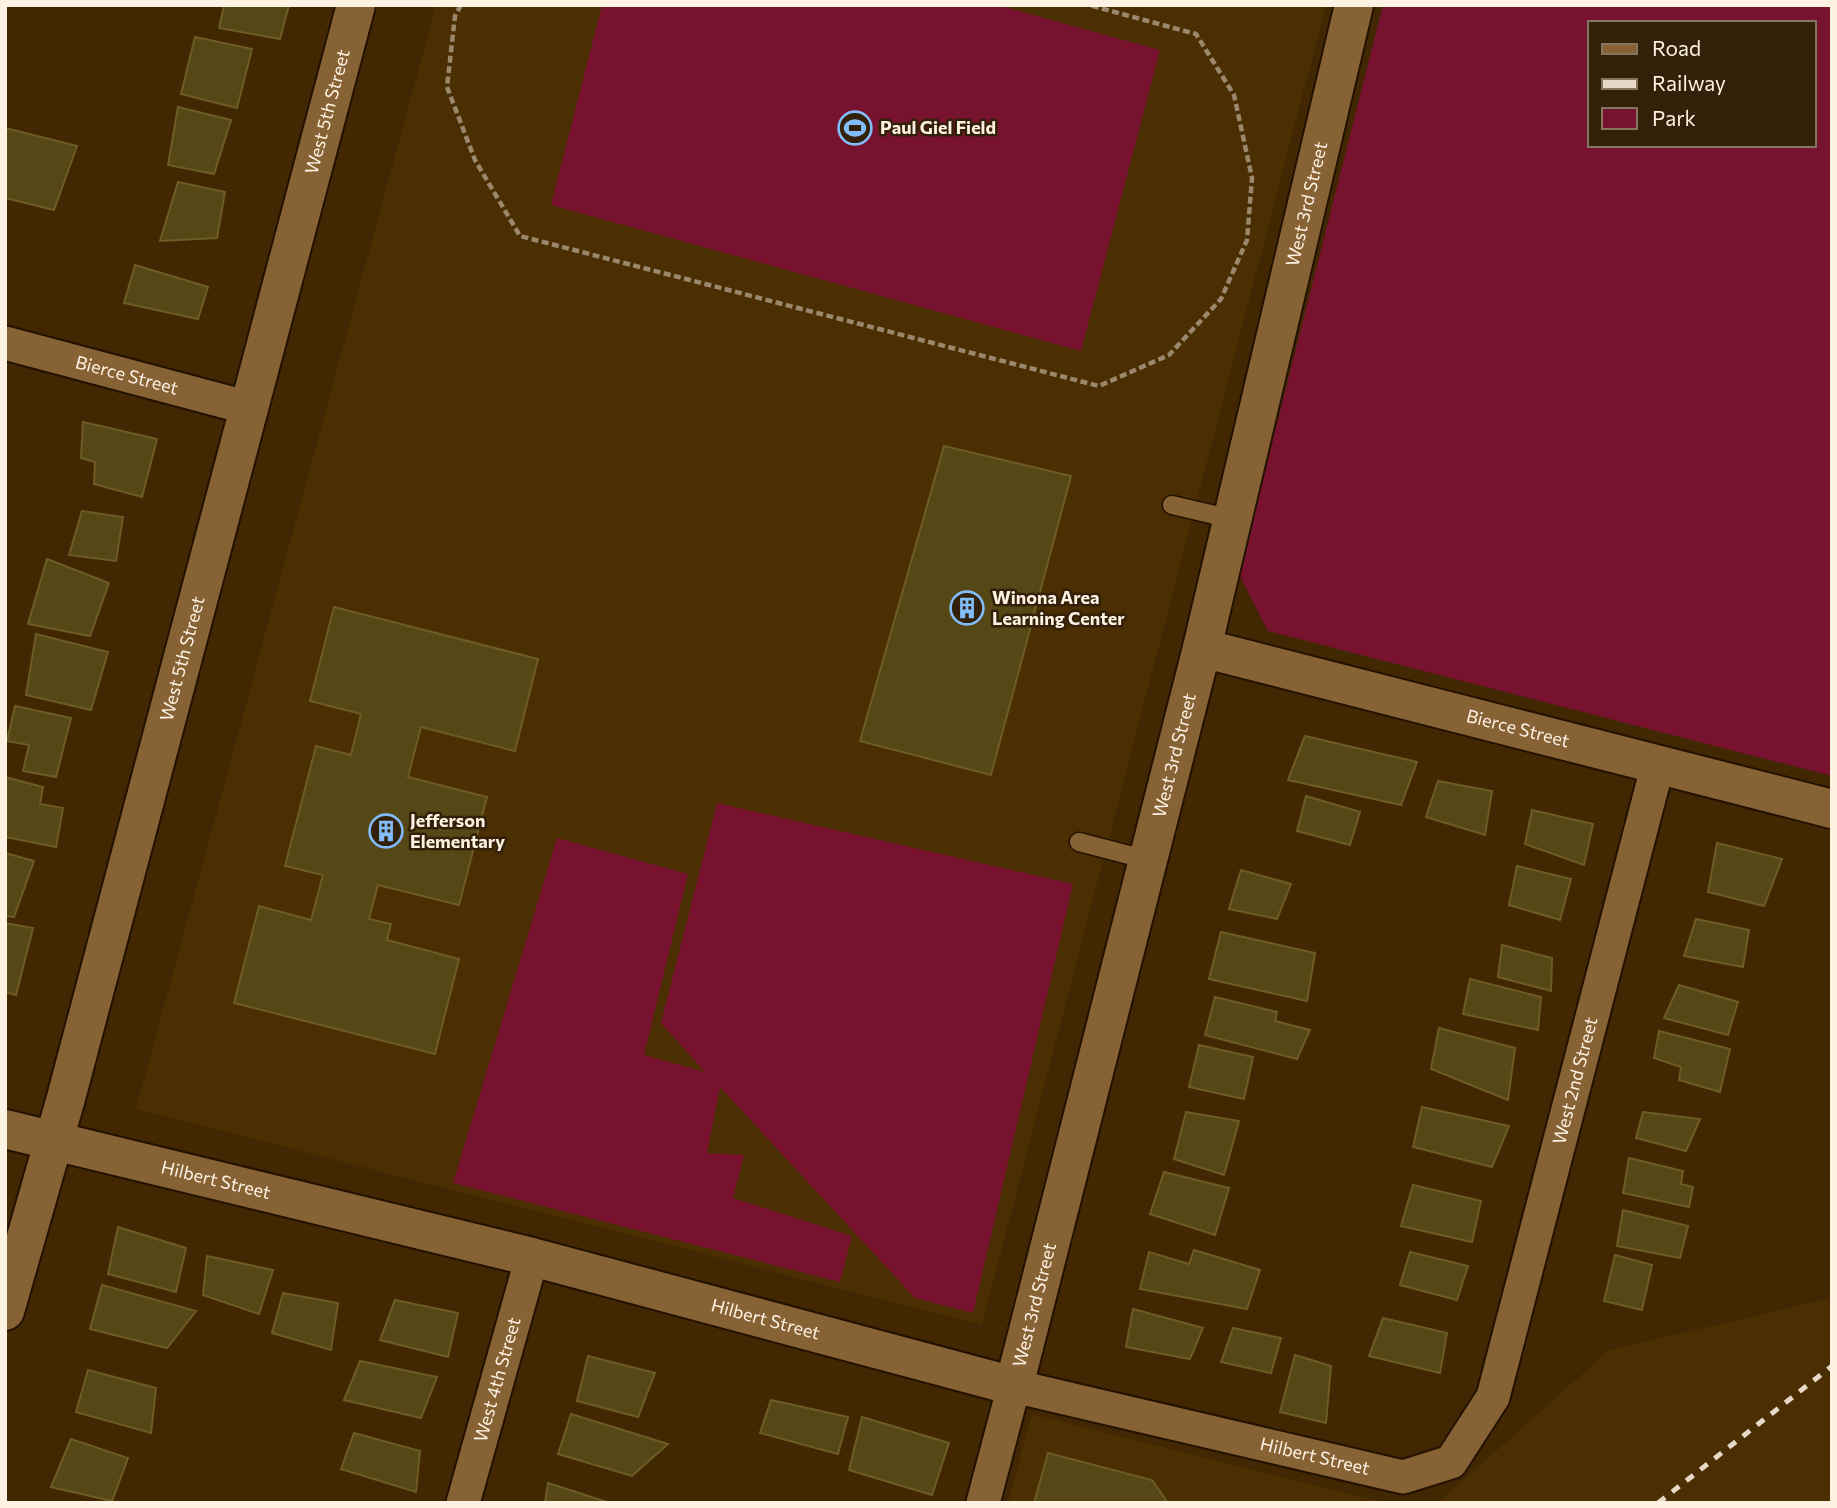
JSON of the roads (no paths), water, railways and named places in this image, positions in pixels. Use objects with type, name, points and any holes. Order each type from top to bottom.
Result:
[{"type":"street","name":"West 5th Street","points":[[5,1311],[54,1142],[356,5]]},
{"type":"street","name":"West 3rd Street","points":[[982,1503],[1202,648],[1353,5]]},
{"type":"street","name":"Bierce Street","points":[[5,343],[249,408]]},
{"type":"street","name":"Bierce Street","points":[[1202,648],[1832,809]]},
{"type":"street","name":"West 2nd Street","points":[[1493,1397],[1658,764]]},
{"type":"street","name":"Hilbert Street","points":[[5,1129],[532,1257],[1014,1386],[1403,1477],[1451,1462],[1493,1397]]},
{"type":"street","name":"West 4th Street","points":[[463,1503],[532,1257]]},
{"type":"lane","points":[[1172,505],[1232,519]]},
{"type":"lane","points":[[1079,842],[1148,860]]},
{"type":"railway","points":[[1658,1503],[1832,1366]]},
{"type":"place","name":"Paul Giel Field","points":[[855,128]]},
{"type":"place","name":"Winona Area Learning Center","points":[[967,608]]},
{"type":"place","name":"Jefferson Elementary","points":[[386,831]]}]
